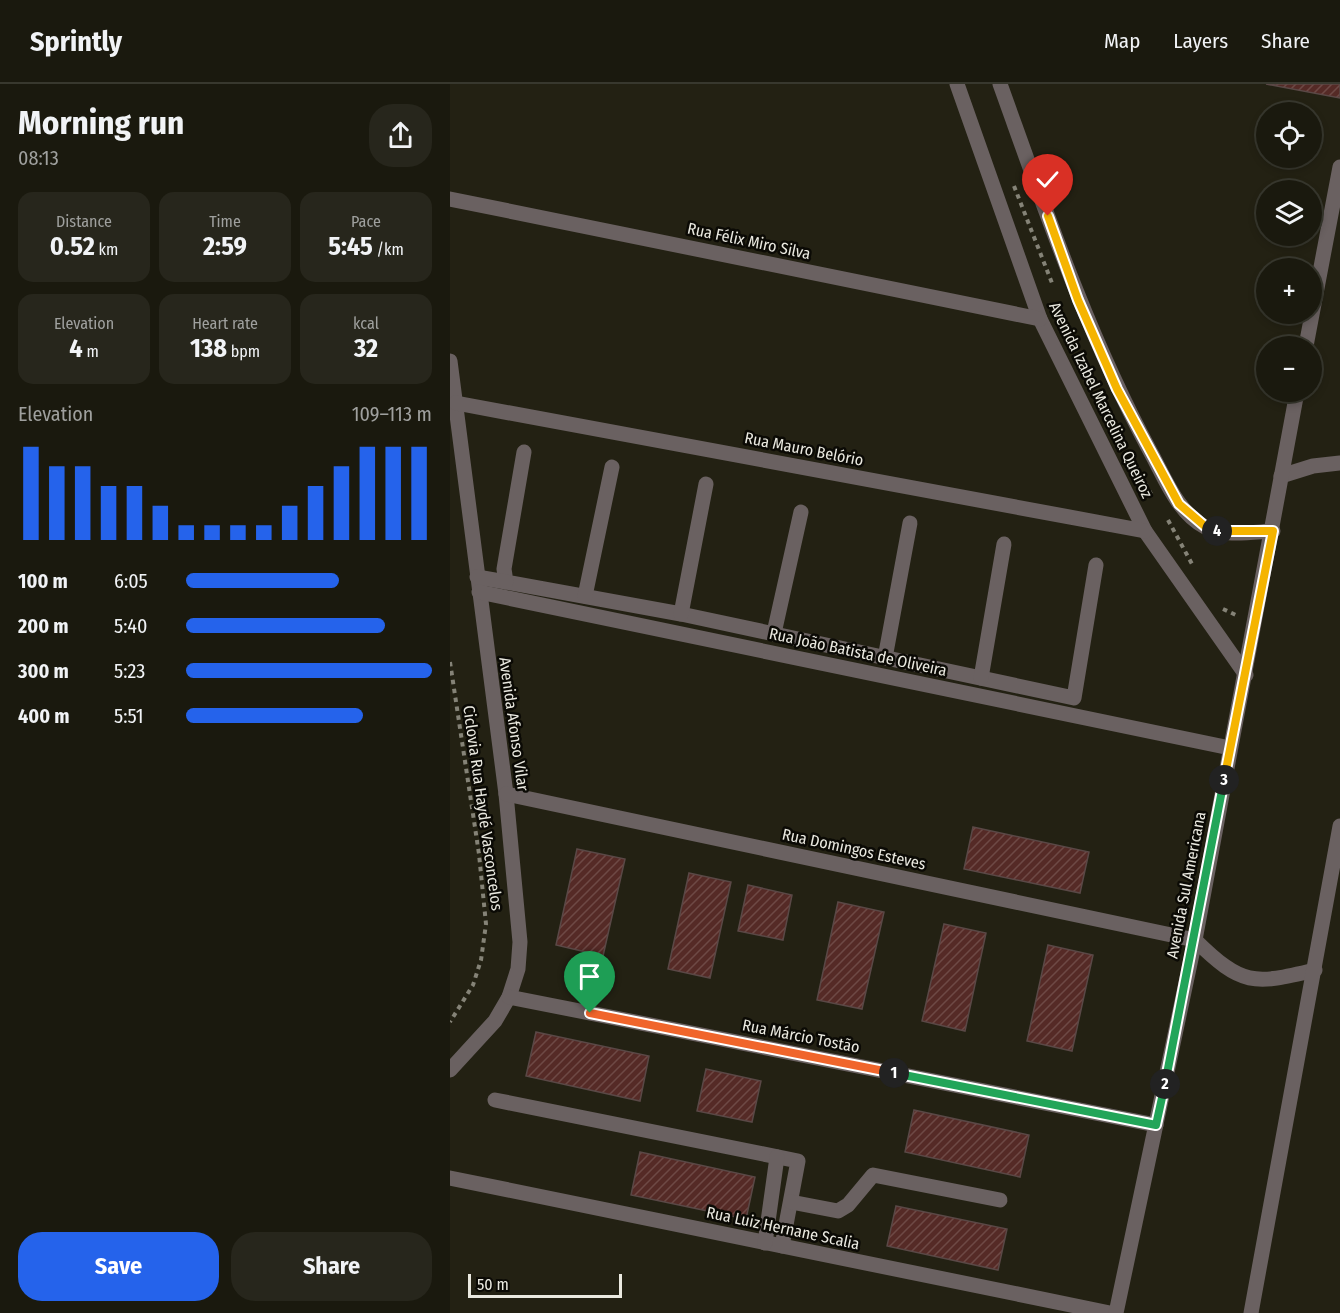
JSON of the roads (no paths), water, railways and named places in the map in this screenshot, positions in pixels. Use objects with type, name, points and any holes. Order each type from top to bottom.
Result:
[{"type":"street","name":"Avenida Izabel Marcelina Queiroz","points":[[957,84],[1040,319],[1145,531],[1245,675]]},
{"type":"street","name":"Avenida Izabel Marcelina Queiroz","points":[[1000,84],[1096,341],[1117,389],[1179,504],[1207,528],[1225,532],[1273,531]]},
{"type":"street","points":[[1308,336],[1340,167]]},
{"type":"street","name":"Rua Félix Miro Silva","points":[[450,199],[1040,319]]},
{"type":"street","name":"Avenida Afonso Vilar","points":[[450,361],[506,794],[520,942],[518,969],[510,997],[495,1021],[450,1070]]},
{"type":"street","name":"Avenida Sul Americana","points":[[1116,1313],[1195,940],[1273,531],[1295,402]]},
{"type":"street","name":"Rua Mauro Belório","points":[[456,403],[1145,531]]},
{"type":"street","points":[[505,575],[524,452]]},
{"type":"street","points":[[1281,476],[1313,466],[1340,463]]},
{"type":"street","points":[[585,596],[612,467]]},
{"type":"street","points":[[681,614],[706,484]]},
{"type":"street","points":[[774,633],[801,512]]},
{"type":"street","points":[[885,658],[910,523]]},
{"type":"street","points":[[981,678],[1004,544]]},
{"type":"street","points":[[478,584],[505,575],[585,596],[774,633],[1074,698],[1096,565]]},
{"type":"street","name":"Rua João Batista de Oliveira","points":[[478,584],[1230,748]]},
{"type":"street","name":"Rua Domingos Esteves","points":[[506,794],[1195,940]]},
{"type":"street","points":[[1251,1313],[1340,825]]},
{"type":"street","points":[[1195,940],[1220,963],[1251,978],[1270,981],[1315,970]]},
{"type":"street","name":"Rua Márcio Tostão","points":[[510,997],[1156,1125]]},
{"type":"street","points":[[495,1100],[798,1161],[782,1246]]},
{"type":"street","points":[[765,1243],[777,1157]]},
{"type":"street","points":[[791,1202],[838,1211],[848,1205],[873,1175],[1000,1200]]},
{"type":"street","name":"Rua Luiz Hernane Scalia","points":[[450,1179],[1110,1313]]}]
